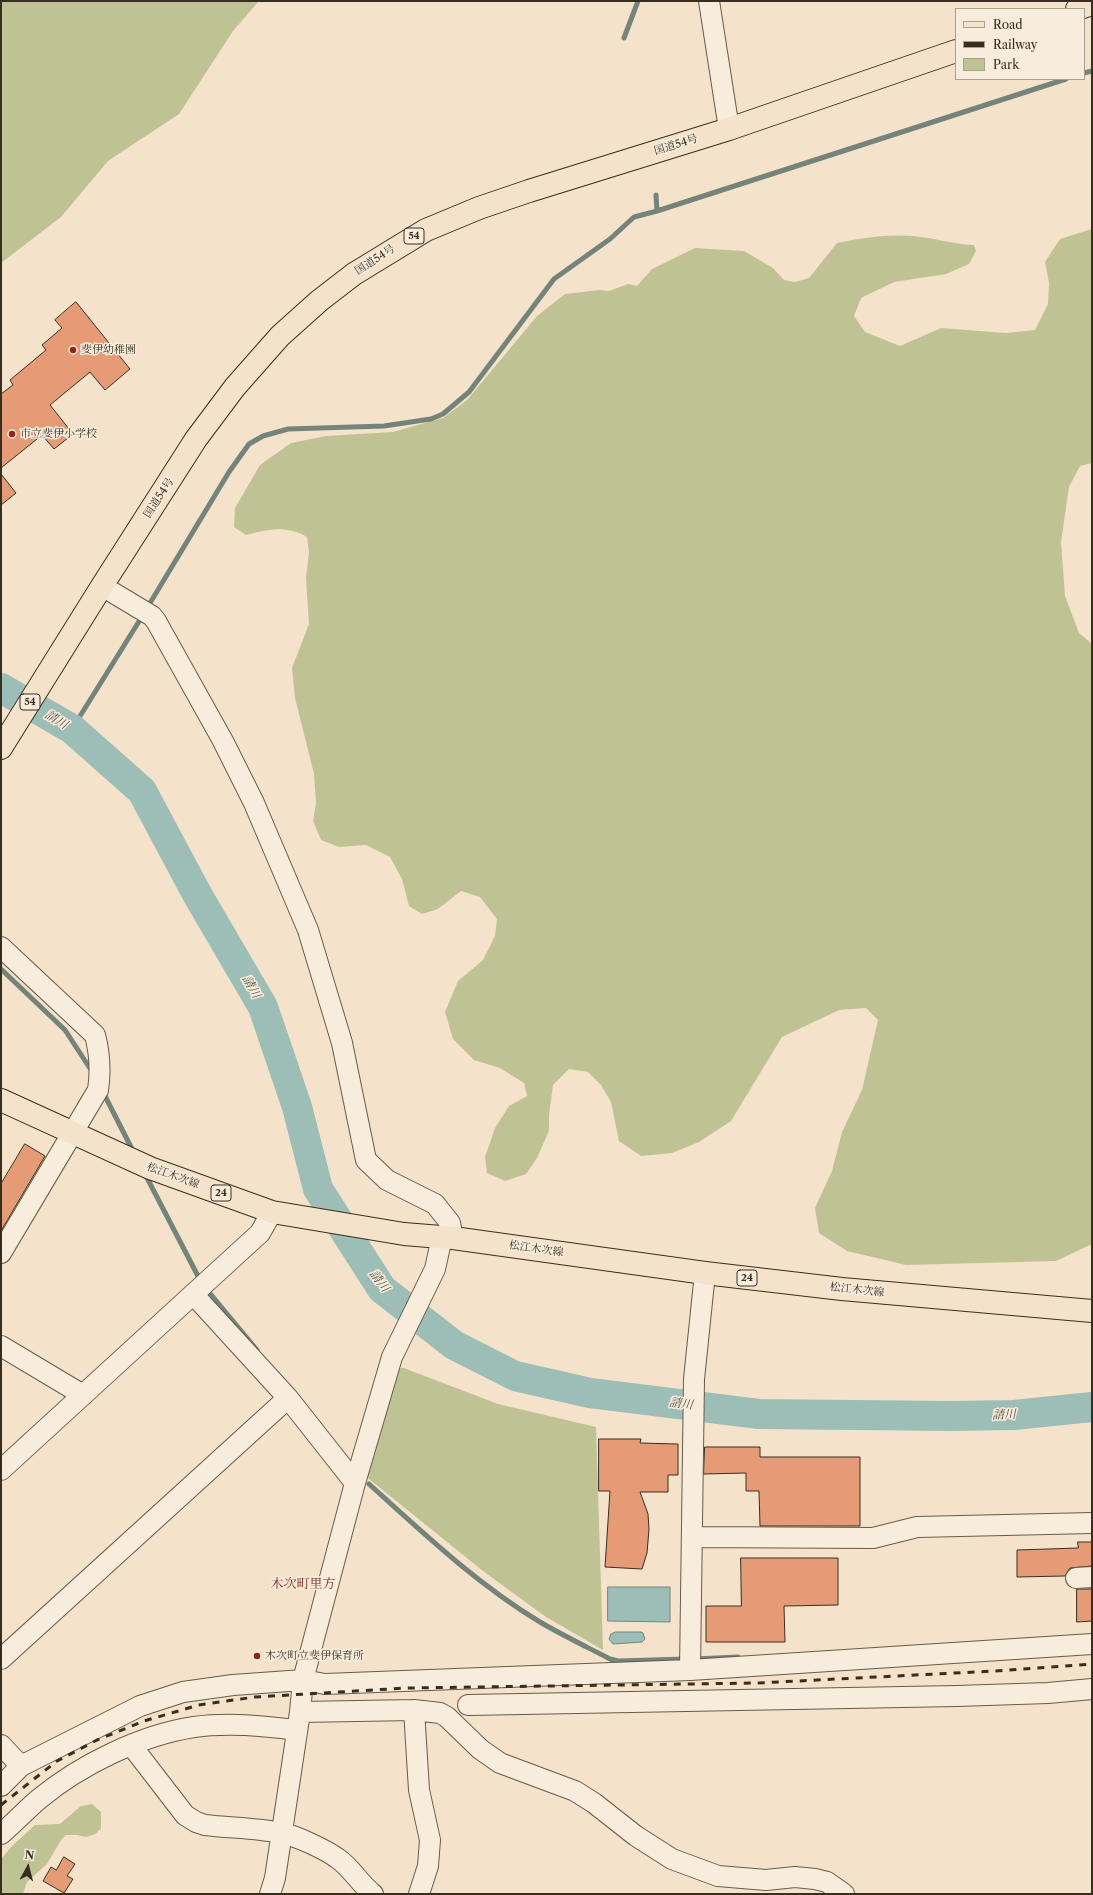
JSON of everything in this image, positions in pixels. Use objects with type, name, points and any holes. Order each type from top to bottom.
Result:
[{"type":"main road","points":[[1080,8],[1092,4]]},
{"type":"main road","name":"国道54号","points":[[5,741],[196,439],[235,387],[280,336],[319,300],[354,274],[426,230],[479,208],[528,191],[729,129],[955,51]]},
{"type":"main road","name":"松江木次線","points":[[1,1100],[72,1134],[150,1168],[282,1214],[404,1234],[447,1237],[705,1273],[842,1289],[1092,1311]]},
{"type":"street","points":[[709,1],[729,129]]},
{"type":"street","points":[[102,586],[144,611],[223,741],[254,803],[308,930],[342,1043],[366,1160],[387,1180],[434,1204],[450,1222],[447,1237],[435,1269],[397,1344],[355,1483],[303,1680],[299,1721],[282,1833],[270,1894]]},
{"type":"street","points":[[1,947],[95,1035],[100,1053],[98,1090],[1,1253]]},
{"type":"street","points":[[1,1470],[282,1214]]},
{"type":"street","points":[[690,1662],[693,1537],[694,1379],[705,1273]]},
{"type":"street","points":[[194,1294],[288,1398],[355,1483]]},
{"type":"street","points":[[1,1346],[83,1395]]},
{"type":"street","points":[[1,1659],[288,1398]]},
{"type":"street","points":[[693,1537],[873,1538],[917,1527],[1092,1523]]},
{"type":"street","points":[[1,1786],[21,1766],[140,1706],[184,1692],[233,1685],[303,1680],[326,1684],[690,1662],[1092,1644]]},
{"type":"street","points":[[468,1705],[957,1696],[1048,1693],[1092,1689]]},
{"type":"street","points":[[414,1710],[419,1790],[430,1840],[428,1866],[419,1894]]},
{"type":"street","points":[[1,1834],[39,1799],[85,1768],[131,1745],[169,1732],[195,1727],[299,1721],[414,1710],[431,1711],[447,1716],[480,1750],[500,1763],[575,1791],[594,1802],[636,1836],[672,1859],[718,1876],[765,1887],[795,1877],[815,1878],[828,1882],[844,1894]]},
{"type":"street","points":[[1,1745],[21,1766]]},
{"type":"street","points":[[131,1745],[185,1815],[196,1822],[205,1825],[282,1833],[337,1857],[345,1864],[362,1885],[374,1894]]},
{"type":"green space","points":[[1,1],[259,1],[233,31],[179,114],[108,161],[61,217],[1,263]]},
{"type":"green space","points":[[1092,229],[1092,463],[1080,466],[1069,487],[1061,542],[1065,596],[1079,633],[1092,644],[1092,1244],[1056,1261],[906,1265],[847,1251],[819,1233],[815,1208],[832,1171],[842,1132],[862,1090],[878,1020],[866,1008],[839,1010],[782,1037],[731,1121],[699,1142],[672,1153],[641,1156],[619,1141],[611,1102],[601,1085],[588,1072],[569,1069],[553,1085],[549,1115],[549,1131],[537,1158],[526,1174],[505,1181],[487,1173],[485,1157],[495,1128],[509,1106],[527,1096],[524,1083],[500,1068],[474,1060],[453,1039],[445,1012],[458,981],[483,960],[495,936],[497,919],[480,897],[461,891],[438,909],[422,914],[409,906],[402,879],[390,857],[366,845],[339,847],[321,840],[313,821],[316,803],[314,774],[295,698],[292,668],[309,624],[306,578],[309,552],[307,537],[300,533],[277,529],[246,535],[234,527],[235,508],[260,465],[291,443],[326,436],[393,432],[443,418],[467,400],[537,316],[565,294],[599,290],[609,291],[628,284],[637,286],[652,269],[695,248],[744,251],[773,268],[784,280],[795,282],[809,278],[837,243],[875,237],[903,236],[921,237],[974,245],[976,251],[969,264],[946,274],[894,282],[861,298],[854,316],[865,332],[900,346],[941,328],[1006,333],[1035,330],[1048,304],[1049,283],[1045,262],[1060,239]]},
{"type":"green space","points":[[398,1368],[404,1368],[498,1404],[596,1427],[603,1650],[546,1617],[483,1571],[369,1479],[365,1473]]},
{"type":"green space","points":[[92,1804],[101,1812],[101,1829],[95,1834],[86,1837],[66,1835],[61,1840],[47,1864],[27,1882],[23,1894],[1,1894],[1,1859],[12,1846],[35,1825],[60,1824],[81,1806]]},
{"type":"water","points":[[608,1587],[670,1587],[670,1622],[608,1621]]},
{"type":"water","points":[[616,1632],[641,1632],[643,1633],[645,1639],[642,1642],[613,1644],[609,1639],[611,1634]]},
{"type":"building","points":[[76,302],[130,369],[105,390],[90,372],[50,405],[73,434],[54,449],[42,435],[1,468],[1,394],[13,385],[10,380],[46,350],[42,345],[62,328],[55,320]]},
{"type":"building","points":[[1,474],[16,493],[1,505]]},
{"type":"building","points":[[25,1144],[45,1156],[1,1231],[1,1184]]},
{"type":"building","points":[[599,1439],[641,1439],[640,1443],[678,1444],[678,1475],[668,1475],[668,1492],[640,1492],[648,1514],[649,1529],[647,1553],[642,1569],[605,1567],[610,1491],[599,1491]]},
{"type":"building","points":[[705,1447],[760,1447],[760,1457],[860,1457],[860,1526],[760,1526],[759,1491],[746,1491],[746,1473],[704,1474]]},
{"type":"building","points":[[1078,1542],[1092,1542],[1092,1566],[1070,1568],[1065,1576],[1017,1577],[1017,1550],[1078,1548]]},
{"type":"building","points":[[741,1558],[838,1558],[838,1605],[784,1606],[785,1642],[706,1642],[706,1606],[741,1606]]},
{"type":"building","points":[[1077,1589],[1092,1589],[1092,1621],[1077,1622]]},
{"type":"building","points":[[64,1857],[75,1864],[67,1876],[73,1879],[64,1893],[43,1881],[51,1867],[56,1870]]},
{"type":"waterway","points":[[624,38],[638,1]]},
{"type":"waterway","points":[[1085,73],[1092,71]]},
{"type":"waterway","points":[[147,608],[229,472],[249,444],[263,436],[288,429],[384,426],[431,419],[443,414],[469,392],[554,279],[610,239],[634,217],[657,211],[1063,80]]},
{"type":"waterway","points":[[656,195],[657,211]]},
{"type":"waterway","points":[[72,729],[143,615]]},
{"type":"waterway","name":"請川","points":[[1,688],[72,729],[142,791],[197,894],[263,1007],[297,1107],[318,1189],[382,1289],[454,1345],[515,1376],[590,1393],[759,1414],[950,1416],[1014,1415],[1092,1407]]},
{"type":"waterway","points":[[1,969],[65,1030],[93,1073]]},
{"type":"waterway","points":[[105,1096],[134,1153]]},
{"type":"waterway","points":[[145,1174],[199,1278]]},
{"type":"waterway","points":[[208,1291],[257,1350]]},
{"type":"waterway","points":[[369,1484],[472,1575],[548,1627],[610,1659],[618,1661],[686,1659]]},
{"type":"waterway","points":[[694,1659],[738,1657]]},
{"type":"railway","points":[[1,1805],[57,1761],[97,1740],[144,1721],[199,1705],[255,1697],[406,1688],[758,1683],[995,1671],[1092,1664]]},
{"type":"place","name":"斐伊幼稚園","points":[[73,350]]},
{"type":"place","name":"市立斐伊小学校","points":[[12,434]]},
{"type":"place","name":"木次町立斐伊保育所","points":[[257,1656]]},
{"type":"district","name":"木次町里方","points":[[303,1584]]}]
